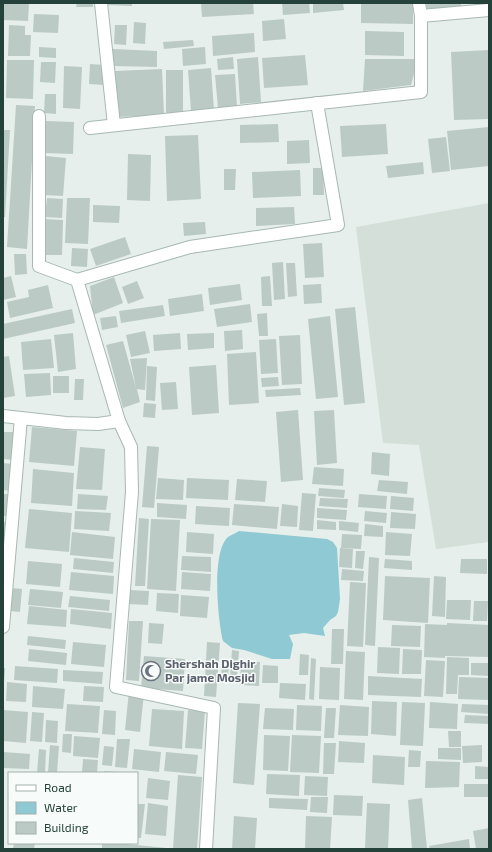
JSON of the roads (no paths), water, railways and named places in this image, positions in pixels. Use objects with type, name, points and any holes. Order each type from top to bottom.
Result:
[{"type":"street","points":[[101,3],[114,125]]},
{"type":"street","points":[[90,128],[317,102],[421,92],[421,16],[419,3]]},
{"type":"street","points":[[421,16],[489,10]]},
{"type":"street","points":[[39,116],[39,266],[76,280],[190,247],[338,224],[317,102]]},
{"type":"street","points":[[76,280],[119,421],[131,447],[132,492],[116,687],[214,708],[206,849]]},
{"type":"street","points":[[3,416],[66,423],[98,424],[119,421]]},
{"type":"street","points":[[3,627],[21,418]]},
{"type":"water","points":[[239,531],[327,539],[333,542],[337,548],[340,599],[338,612],[336,616],[323,628],[325,636],[304,633],[289,635],[293,644],[290,659],[272,659],[244,650],[232,648],[223,641],[219,618],[217,587],[219,557],[223,545],[228,537]]},
{"type":"place","name":"Shershah Dighir Par jame Mosjid","points":[[151,671]]}]
